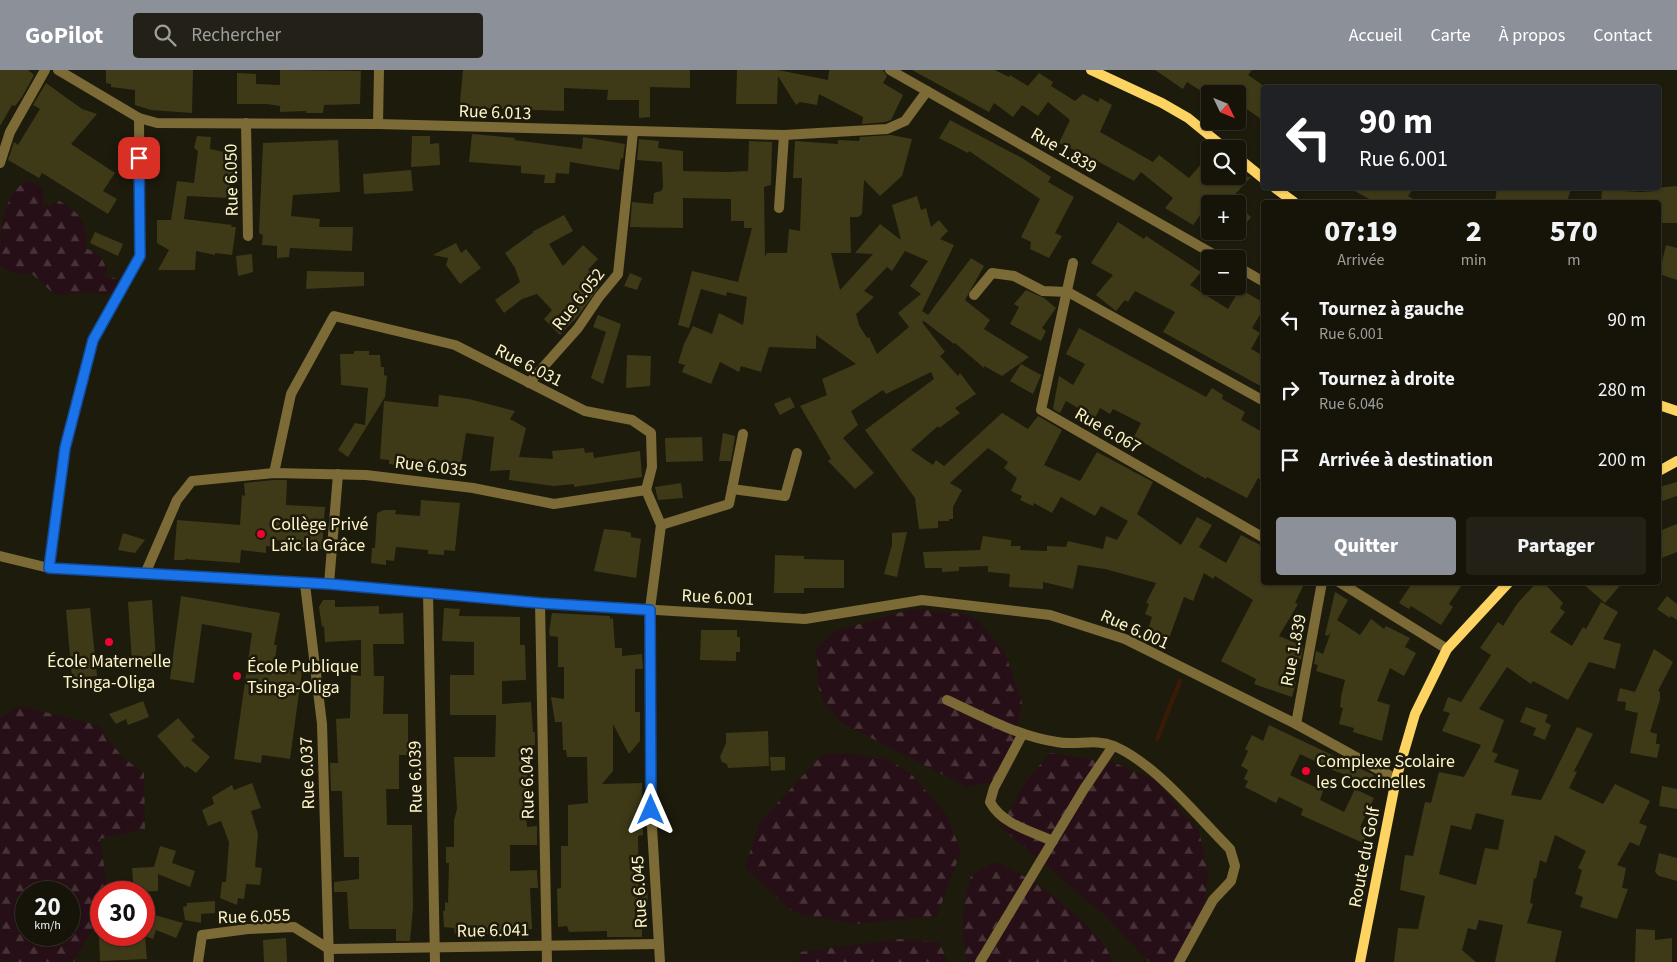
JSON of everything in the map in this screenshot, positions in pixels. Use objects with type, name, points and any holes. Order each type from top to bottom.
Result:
[{"type":"main road","points":[[1091,70],[1162,103],[1188,118],[1215,140]]},
{"type":"main road","points":[[1246,164],[1261,177]]},
{"type":"main road","points":[[1278,190],[1291,200]]},
{"type":"main road","points":[[1661,406],[1677,411]]},
{"type":"main road","points":[[1661,470],[1677,461]]},
{"type":"main road","name":"Route du Golf","points":[[1360,962],[1396,779],[1415,714],[1447,649],[1506,585]]},
{"type":"street","points":[[0,162],[10,132],[45,70]]},
{"type":"street","name":"Rue 6.013","points":[[58,70],[139,118],[157,123],[378,124],[633,132],[784,134],[887,129],[905,121],[927,91]]},
{"type":"street","points":[[378,124],[379,70]]},
{"type":"street","name":"Rue 1.839","points":[[890,70],[1206,250]]},
{"type":"street","points":[[49,568],[65,448],[93,340],[140,256],[139,118]]},
{"type":"street","name":"Rue 6.050","points":[[246,123],[248,236]]},
{"type":"street","name":"Rue 6.052","points":[[529,383],[578,328],[599,297],[618,274],[633,132]]},
{"type":"street","points":[[779,208],[784,134]]},
{"type":"street","name":"Rue 6.067","points":[[1073,263],[1041,410],[1261,536]]},
{"type":"street","points":[[1246,272],[1261,280]]},
{"type":"street","points":[[974,295],[992,273],[1014,276],[1043,291],[1068,292],[1261,399]]},
{"type":"street","name":"Rue 6.031","points":[[274,473],[292,394],[334,316],[455,345],[585,411],[632,420],[652,433],[652,468],[646,490]]},
{"type":"street","points":[[661,525],[729,504],[743,434]]},
{"type":"street","points":[[732,489],[785,496],[797,453]]},
{"type":"street","name":"Rue 6.035","points":[[144,574],[177,500],[192,481],[274,473],[366,474],[473,488],[554,504],[646,490]]},
{"type":"street","points":[[329,584],[338,474]]},
{"type":"street","points":[[646,490],[661,525],[650,610]]},
{"type":"street","name":"Rue 6.001","points":[[0,556],[49,568],[329,584],[540,603],[805,619],[922,600],[1050,615],[1125,639],[1296,724],[1396,779]]},
{"type":"street","name":"Rue 6.037","points":[[304,584],[322,724],[329,962]]},
{"type":"street","name":"Rue 1.839","points":[[1296,724],[1321,585]]},
{"type":"street","points":[[1344,585],[1447,649]]},
{"type":"street","name":"Rue 6.039","points":[[428,592],[435,962]]},
{"type":"street","name":"Rue 6.043","points":[[540,603],[547,962]]},
{"type":"street","name":"Rue 6.045","points":[[650,610],[651,810],[660,962]]},
{"type":"street","points":[[947,700],[1022,735],[1059,743],[1090,741],[1113,746],[1152,769],[1230,849],[1236,866],[1231,881],[1213,900],[1179,962]]},
{"type":"street","points":[[1022,735],[994,788],[990,802],[996,814],[1053,841]]},
{"type":"street","points":[[980,962],[1113,746]]},
{"type":"street","name":"Rue 6.055","points":[[198,962],[202,935],[248,928],[294,927],[328,949]]},
{"type":"street","name":"Rue 6.041","points":[[328,949],[658,944]]},
{"type":"green space","points":[[26,180],[43,188],[43,206],[52,205],[58,200],[77,214],[85,230],[86,248],[101,256],[107,271],[104,276],[115,278],[120,283],[119,288],[105,295],[92,292],[55,295],[32,274],[17,274],[0,266],[1,229],[6,207],[17,188]]},
{"type":"green space","points":[[912,609],[965,614],[977,620],[1004,650],[1022,702],[1014,742],[996,781],[967,787],[842,723],[824,702],[819,689],[816,649],[835,631]]},
{"type":"green space","points":[[20,706],[98,725],[122,757],[144,773],[145,829],[100,839],[106,881],[90,881],[90,933],[74,962],[16,962],[0,959],[0,718]]},
{"type":"green space","points":[[1050,753],[1115,763],[1155,780],[1199,831],[1208,873],[1205,902],[1181,954],[1172,962],[1149,962],[1101,912],[1000,827],[1026,781]]},
{"type":"green space","points":[[823,754],[850,754],[890,760],[912,775],[946,814],[961,851],[937,916],[857,924],[803,915],[790,910],[745,868],[759,823]]},
{"type":"green space","points":[[994,862],[1024,876],[1062,903],[1096,935],[1107,949],[1112,962],[967,962],[963,940],[963,919],[968,887],[971,876]]},
{"type":"green space","points":[[900,939],[939,942],[948,962],[798,962],[801,952]]},
{"type":"building","points":[[0,70],[28,70],[34,75],[22,97],[15,106],[12,105],[0,126]]},
{"type":"building","points":[[106,70],[193,70],[192,113],[151,110],[135,105],[135,90],[111,87],[111,84],[106,83]]},
{"type":"building","points":[[280,70],[361,71],[360,104],[324,105],[323,113],[306,113],[306,111],[280,112],[280,106],[267,104],[237,104],[237,73],[256,74],[256,84],[280,85]]},
{"type":"building","points":[[463,70],[690,70],[690,88],[650,87],[650,117],[639,118],[639,100],[607,100],[608,90],[564,88],[564,111],[476,108],[476,114],[459,113]]},
{"type":"building","points":[[737,70],[778,70],[828,80],[829,70],[883,70],[887,76],[883,83],[903,95],[891,120],[862,124],[863,117],[819,94],[817,105],[800,102],[796,105],[778,76],[777,104],[736,104]]},
{"type":"building","points":[[912,70],[995,70],[1009,77],[1010,75],[1028,86],[1039,73],[1053,82],[1051,86],[1075,101],[1083,94],[1098,102],[1100,98],[1112,105],[1100,132],[1153,162],[1159,155],[1189,178],[1201,164],[1201,185],[1244,185],[1234,195],[1201,195],[1201,214],[1193,225],[1165,208],[1173,198],[1141,172],[1134,181],[1088,156],[1059,143],[1070,120],[1048,102],[1038,116],[1022,105],[1013,117],[994,103],[989,112]]},
{"type":"building","points":[[1155,70],[1252,70],[1248,75],[1263,85],[1261,85],[1261,119],[1246,109],[1246,85],[1201,85],[1201,91],[1187,82],[1183,89]]},
{"type":"building","points":[[46,83],[82,109],[97,114],[71,144],[115,173],[103,191],[117,199],[108,214],[42,173],[39,178],[8,160],[14,142],[18,145],[40,109],[33,105]]},
{"type":"building","points":[[950,120],[1022,158],[1051,177],[1048,182],[1074,197],[1055,233],[1062,236],[1049,258],[1030,249],[1031,242],[1021,237],[1040,199],[969,151],[968,153],[939,138]]},
{"type":"building","points":[[472,134],[515,138],[514,140],[582,149],[583,137],[625,144],[619,170],[570,162],[569,174],[556,173],[555,183],[544,183],[545,175],[521,173],[521,166],[469,162]]},
{"type":"building","points":[[891,135],[912,139],[902,176],[880,196],[864,180],[862,214],[858,217],[850,217],[851,253],[831,253],[840,290],[873,254],[855,253],[880,224],[901,240],[892,205],[917,196],[921,210],[926,208],[931,227],[939,220],[948,231],[940,239],[954,245],[922,311],[928,315],[971,258],[984,266],[965,300],[990,320],[984,329],[1029,357],[1002,376],[984,366],[984,368],[955,343],[924,321],[922,322],[945,352],[940,356],[958,376],[960,373],[976,394],[955,408],[960,413],[939,428],[938,426],[911,450],[933,465],[936,460],[944,466],[1002,413],[1028,429],[1038,416],[1062,430],[1044,465],[1080,481],[1097,452],[1153,482],[1137,514],[1181,545],[1197,517],[1212,525],[1199,547],[1226,563],[1241,535],[1261,545],[1261,585],[1304,585],[1295,603],[1298,604],[1279,636],[1303,646],[1301,660],[1296,658],[1288,680],[1296,682],[1292,697],[1254,684],[1256,679],[1221,661],[1253,600],[1215,576],[1213,579],[1204,573],[1193,601],[1184,597],[1167,644],[1146,636],[1152,617],[1145,614],[1149,604],[1146,603],[1156,583],[1105,569],[1078,565],[1073,589],[1043,582],[1043,589],[1009,587],[1010,574],[988,572],[988,566],[959,567],[959,571],[942,572],[942,568],[925,568],[923,552],[980,550],[983,536],[1011,540],[1011,546],[1021,546],[1020,550],[1047,551],[1047,546],[1066,547],[1068,541],[1103,549],[1106,536],[1117,540],[1128,521],[1101,506],[1095,516],[1061,497],[1052,513],[1034,503],[1033,506],[1020,500],[1022,496],[1011,491],[1017,478],[1004,468],[1008,462],[988,448],[950,483],[962,490],[953,507],[953,519],[938,521],[938,528],[919,529],[915,498],[865,430],[934,379],[931,372],[886,394],[883,390],[851,411],[858,425],[843,438],[874,473],[855,489],[828,461],[831,459],[800,406],[827,395],[822,379],[856,364],[816,335],[816,349],[769,347],[761,372],[741,366],[739,372],[720,362],[711,384],[682,372],[685,365],[678,363],[684,344],[693,326],[712,334],[719,313],[743,325],[747,297],[727,292],[726,296],[701,289],[689,328],[678,325],[692,271],[738,282],[752,228],[744,228],[744,221],[731,221],[731,199],[683,198],[683,228],[630,227],[632,202],[653,204],[654,193],[661,191],[663,187],[662,162],[637,160],[639,139],[659,141],[658,148],[683,151],[683,171],[748,171],[749,141],[772,142],[771,185],[764,187],[765,257],[767,253],[787,253],[789,229],[800,231],[802,178],[793,178],[795,141],[838,144],[838,140],[859,141],[860,137]],"holes":[[[905,251],[928,261],[910,286],[921,294],[898,313],[909,327],[877,354],[869,337],[867,338],[859,325],[856,314],[874,297],[864,291],[887,267],[892,271]]]},
{"type":"building","points":[[197,136],[211,137],[210,149],[233,154],[232,160],[237,161],[237,176],[230,176],[228,198],[187,196],[184,219],[236,227],[232,255],[215,253],[215,255],[196,251],[195,270],[158,270],[169,250],[157,243],[157,220],[171,220],[177,181],[194,183],[198,151],[194,148]]},
{"type":"building","points":[[412,136],[430,136],[430,144],[439,143],[440,165],[411,167]]},
{"type":"building","points":[[338,140],[340,192],[293,195],[291,216],[320,219],[319,227],[353,227],[352,251],[290,248],[289,257],[277,258],[277,246],[262,245],[263,235],[259,233],[263,143]]},
{"type":"building","points":[[411,170],[413,191],[364,194],[363,174]]},
{"type":"building","points":[[1677,186],[1677,223],[1661,223],[1661,200],[1601,200],[1602,190],[1641,192],[1661,190],[1661,187]]},
{"type":"building","points":[[1353,190],[1412,190],[1408,196],[1415,200],[1371,200]]},
{"type":"building","points":[[1497,190],[1570,190],[1568,200],[1495,200]]},
{"type":"building","points":[[1246,213],[1251,217],[1246,224]]},
{"type":"building","points":[[564,215],[573,231],[549,244],[563,266],[583,245],[598,259],[588,270],[596,278],[593,282],[599,287],[578,316],[560,335],[544,319],[552,310],[537,294],[522,299],[504,313],[495,300],[520,282],[515,268],[505,253],[534,232],[532,232]]},
{"type":"building","points":[[1118,222],[1144,239],[1146,236],[1201,272],[1190,285],[1201,292],[1201,295],[1206,295],[1228,309],[1236,295],[1246,295],[1246,292],[1261,301],[1261,313],[1252,328],[1260,333],[1251,349],[1261,354],[1261,386],[1163,332],[1175,312],[1135,291],[1128,302],[1125,300],[1116,311],[1096,295],[1113,275],[1091,263]]},
{"type":"building","points":[[95,232],[123,244],[118,256],[90,243]]},
{"type":"building","points":[[456,243],[461,253],[466,249],[481,268],[460,284],[446,265],[448,258],[433,255]]},
{"type":"building","points":[[1666,245],[1677,248],[1677,280],[1661,275]]},
{"type":"building","points":[[252,254],[253,272],[238,276],[236,256]]},
{"type":"building","points":[[307,271],[364,272],[364,286],[306,289]]},
{"type":"building","points":[[630,273],[642,278],[637,290],[624,286]]},
{"type":"building","points":[[1026,290],[1044,298],[1056,308],[1042,328],[1046,331],[1041,341],[1010,324],[1019,307],[1014,304]]},
{"type":"building","points":[[598,315],[621,324],[603,384],[591,378],[606,332],[593,327]]},
{"type":"building","points":[[1079,328],[1206,397],[1212,388],[1223,395],[1222,399],[1245,412],[1241,420],[1261,431],[1261,480],[1258,478],[1247,498],[1207,477],[1206,479],[1134,437],[1141,423],[1113,409],[1110,414],[1100,408],[1095,418],[1066,401],[1060,413],[1053,409],[1059,376],[1073,385],[1085,364],[1066,354]]},
{"type":"building","points":[[354,351],[369,351],[369,355],[380,355],[381,367],[384,367],[384,375],[387,376],[385,397],[348,457],[338,450],[355,423],[365,425],[368,388],[341,385],[340,354],[354,354]]},
{"type":"building","points":[[627,355],[651,356],[650,386],[626,388]]},
{"type":"building","points":[[1021,364],[1041,375],[1033,394],[1010,381]]},
{"type":"building","points":[[439,395],[469,399],[515,411],[510,419],[526,428],[519,457],[553,459],[552,451],[584,448],[585,453],[593,452],[594,458],[640,451],[642,477],[574,487],[574,484],[554,486],[509,480],[510,470],[490,471],[494,437],[466,433],[461,464],[432,459],[432,467],[410,467],[389,464],[389,460],[380,459],[384,401],[438,407]]},
{"type":"building","points":[[790,397],[795,407],[780,415],[774,404]]},
{"type":"building","points":[[723,433],[735,436],[731,461],[719,461]]},
{"type":"building","points":[[702,437],[703,461],[666,462],[665,438]]},
{"type":"building","points":[[287,480],[286,505],[325,507],[322,549],[301,547],[300,542],[275,540],[274,547],[266,546],[266,553],[241,550],[240,563],[174,560],[177,520],[240,525],[242,495],[245,496],[244,483]]},
{"type":"building","points":[[1677,482],[1677,496],[1661,501],[1661,486]]},
{"type":"building","points":[[681,483],[683,498],[658,500],[655,487]]},
{"type":"building","points":[[421,500],[460,503],[455,551],[444,550],[444,555],[428,554],[428,550],[396,547],[394,561],[386,560],[386,565],[371,563],[372,548],[375,548],[377,513],[384,510],[396,510],[395,514],[420,516]]},
{"type":"building","points":[[1677,524],[1677,552],[1661,558],[1661,530]]},
{"type":"building","points":[[604,529],[624,531],[631,533],[631,537],[641,539],[636,578],[594,571]]},
{"type":"building","points":[[907,532],[897,577],[884,574],[892,545],[892,533]]},
{"type":"building","points":[[123,533],[145,540],[135,553],[118,550]]},
{"type":"building","points":[[775,555],[804,556],[804,559],[844,560],[844,588],[804,588],[804,593],[774,593]]},
{"type":"building","points":[[1411,585],[1462,585],[1449,604],[1453,607],[1441,625],[1411,606],[1409,609],[1399,603]]},
{"type":"building","points":[[1534,585],[1546,585],[1563,603],[1560,608],[1565,612],[1550,632],[1572,646],[1583,627],[1586,629],[1601,602],[1618,612],[1603,639],[1621,644],[1615,669],[1589,662],[1568,700],[1533,681],[1531,684],[1507,667],[1479,709],[1504,720],[1492,752],[1498,754],[1494,762],[1519,770],[1511,795],[1541,800],[1577,727],[1593,734],[1574,771],[1577,772],[1569,788],[1603,804],[1615,784],[1650,801],[1639,823],[1647,826],[1639,846],[1630,842],[1617,865],[1626,868],[1622,888],[1628,889],[1617,919],[1580,907],[1583,897],[1575,894],[1582,870],[1578,868],[1586,851],[1555,835],[1546,863],[1540,860],[1536,879],[1534,878],[1530,903],[1533,904],[1527,923],[1562,931],[1555,962],[1495,962],[1503,925],[1479,920],[1476,930],[1468,928],[1462,950],[1476,962],[1394,962],[1398,928],[1418,929],[1425,896],[1400,890],[1405,855],[1413,856],[1425,802],[1431,803],[1439,772],[1464,777],[1481,745],[1442,731],[1450,713],[1443,711],[1448,697],[1461,702],[1491,655],[1480,648],[1498,622],[1503,626],[1517,604]],"holes":[[[1476,813],[1504,820],[1498,850],[1485,848],[1476,885],[1439,874],[1451,825],[1471,830]]]},
{"type":"building","points":[[1584,585],[1620,585],[1605,603]]},
{"type":"building","points":[[1335,592],[1348,600],[1337,620],[1360,635],[1371,619],[1384,629],[1386,626],[1410,638],[1405,647],[1416,653],[1404,676],[1390,668],[1377,701],[1390,705],[1382,741],[1353,732],[1354,728],[1339,724],[1343,708],[1340,707],[1345,680],[1316,671],[1318,665],[1314,664],[1316,651],[1323,654],[1331,632],[1328,636],[1325,635]]},
{"type":"building","points":[[181,596],[280,613],[274,645],[277,645],[274,667],[302,671],[290,759],[262,755],[261,763],[234,759],[252,633],[202,624],[194,683],[170,679]]},
{"type":"building","points":[[1667,596],[1677,604],[1677,620],[1671,616],[1670,618],[1657,609]]},
{"type":"building","points":[[152,600],[156,660],[132,662],[128,602]]},
{"type":"building","points":[[323,600],[335,600],[335,607],[379,606],[379,614],[403,613],[404,644],[373,644],[374,676],[384,676],[383,714],[408,714],[408,755],[399,755],[399,789],[386,789],[387,825],[412,825],[413,908],[410,941],[396,941],[396,929],[349,929],[347,892],[334,892],[334,882],[359,879],[359,857],[344,857],[342,791],[331,791],[330,763],[338,763],[336,719],[350,718],[351,675],[361,676],[361,640],[325,642],[324,626],[322,627],[319,607]]},
{"type":"building","points":[[90,608],[97,676],[72,678],[66,610]]},
{"type":"building","points":[[444,608],[460,609],[459,616],[520,617],[520,645],[525,645],[526,680],[502,681],[502,704],[531,702],[533,732],[535,732],[535,745],[527,746],[528,799],[525,799],[527,827],[537,826],[537,845],[510,845],[510,871],[537,870],[538,888],[530,888],[532,929],[497,932],[497,934],[455,934],[454,928],[444,927],[443,911],[445,911],[445,902],[448,903],[449,863],[446,863],[446,847],[454,847],[454,820],[457,809],[454,757],[495,757],[496,715],[450,715],[450,675],[474,675],[474,642],[442,641]]},
{"type":"building","points":[[552,613],[610,616],[610,619],[613,618],[615,648],[622,648],[622,656],[642,654],[643,669],[635,669],[635,712],[640,712],[640,741],[629,754],[613,724],[613,771],[602,784],[642,783],[643,835],[638,836],[639,891],[647,890],[648,901],[642,902],[642,937],[607,937],[607,931],[569,932],[567,926],[558,927],[557,889],[561,888],[561,846],[568,846],[568,805],[588,803],[587,757],[567,757],[566,750],[563,750],[562,722],[555,722],[551,697],[564,699],[564,667],[558,667],[558,637],[550,636],[549,632]]},
{"type":"building","points":[[701,630],[737,630],[737,637],[740,637],[740,652],[736,652],[736,661],[700,660]]},
{"type":"building","points":[[1654,649],[1673,662],[1658,691],[1660,692],[1660,699],[1650,732],[1657,734],[1656,744],[1660,744],[1657,758],[1630,753],[1638,713],[1625,710],[1626,702],[1617,701],[1620,688],[1635,692]]},
{"type":"building","points":[[143,701],[149,717],[128,725],[126,719],[116,724],[109,714]]},
{"type":"building","points":[[1526,707],[1548,715],[1545,722],[1551,725],[1545,740],[1533,735],[1536,728],[1520,722]]},
{"type":"building","points":[[178,718],[195,737],[191,740],[210,757],[196,773],[187,766],[185,768],[157,736]]},
{"type":"building","points":[[1269,725],[1374,775],[1370,784],[1335,771],[1300,754],[1290,775],[1323,791],[1320,800],[1344,812],[1355,789],[1374,798],[1360,827],[1369,830],[1363,843],[1301,815],[1303,809],[1279,797],[1276,803],[1245,787],[1248,781],[1244,779],[1248,770],[1241,766],[1248,751],[1245,749],[1252,735],[1263,741]]},
{"type":"building","points":[[768,731],[769,766],[728,768],[727,764],[722,762],[720,757],[726,743],[726,733]]},
{"type":"building","points":[[1421,754],[1434,757],[1430,769],[1417,765]]},
{"type":"building","points":[[770,757],[785,757],[785,770],[771,771]]},
{"type":"building","points":[[252,783],[261,808],[251,811],[258,834],[255,867],[262,868],[260,885],[246,884],[244,899],[238,898],[237,905],[220,898],[222,882],[226,882],[229,842],[221,821],[208,826],[202,810],[214,804],[212,797],[232,785],[234,790]]},
{"type":"building","points":[[1662,786],[1677,789],[1677,809],[1659,806]]},
{"type":"building","points":[[160,846],[176,851],[172,863],[195,871],[190,887],[158,874],[158,891],[155,891],[155,881],[133,881],[132,868],[154,867]]},
{"type":"building","points":[[1659,853],[1677,858],[1677,881],[1659,876],[1655,872]]},
{"type":"building","points":[[215,901],[215,913],[201,914],[201,923],[185,920],[183,907],[187,906],[187,903]]},
{"type":"building","points":[[155,915],[183,923],[176,938],[156,930],[155,933]]},
{"type":"building","points":[[1636,929],[1655,930],[1655,940],[1672,938],[1672,962],[1635,962]]},
{"type":"building","points":[[286,938],[287,962],[264,962],[263,940]]},
{"type":"building","points":[[99,946],[146,946],[147,959],[100,961]]},
{"type":"waterway","points":[[1157,739],[1180,681]]},
{"type":"place","name":"Collège Privé Laïc la Grâce","points":[[261,534]]},
{"type":"place","name":"École Maternelle Tsinga-Oliga","points":[[109,642]]},
{"type":"place","name":"École Publique Tsinga-Oliga","points":[[237,676]]},
{"type":"place","name":"Complexe Scolaire les Coccinelles","points":[[1306,771]]},
{"type":"route","points":[[139,158],[140,256],[93,340],[65,448],[49,568],[329,584],[540,603],[650,610],[651,810]]}]
